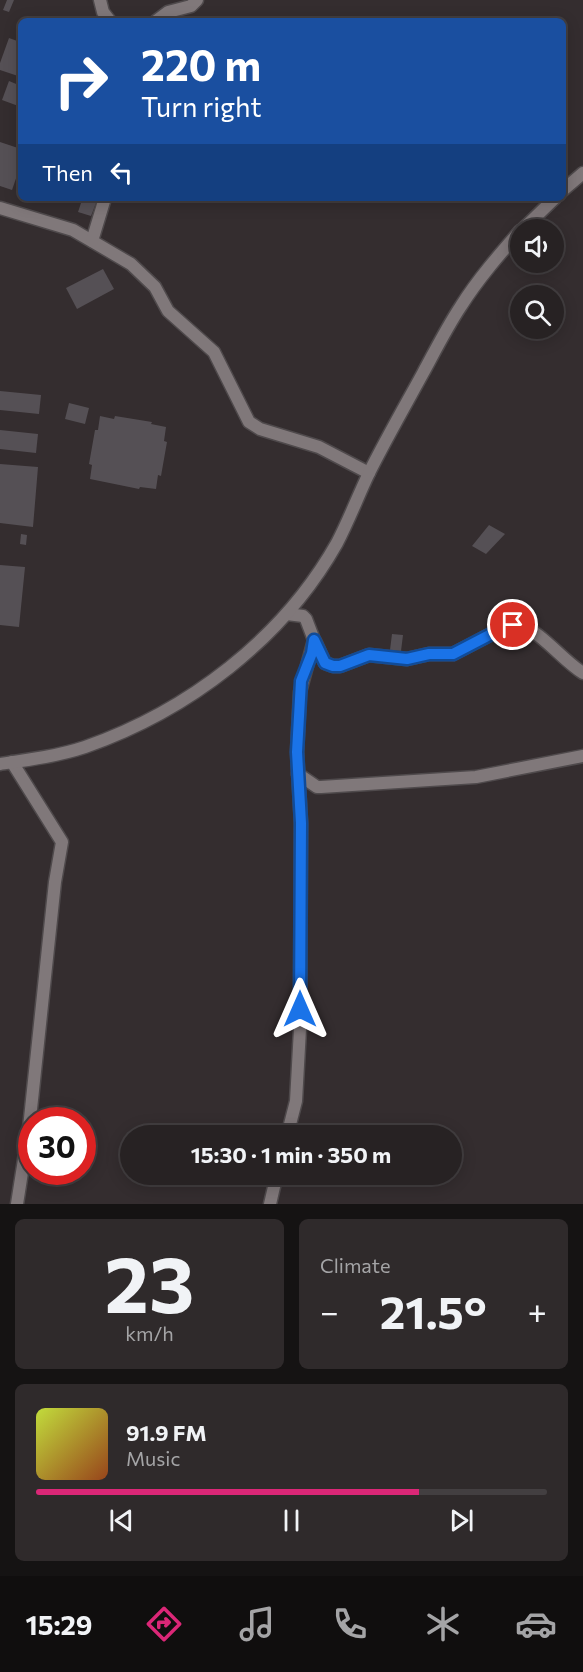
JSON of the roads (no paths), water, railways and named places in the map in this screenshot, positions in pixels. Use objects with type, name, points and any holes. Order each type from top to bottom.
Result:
[{"type":"street","points":[[100,0],[108,18]]},
{"type":"street","points":[[160,18],[168,12],[191,6],[197,0]]},
{"type":"street","points":[[566,188],[583,173]]},
{"type":"street","points":[[92,241],[104,201]]},
{"type":"street","points":[[533,219],[552,201]]},
{"type":"street","points":[[0,208],[51,222],[73,231],[131,264],[155,287],[168,311],[214,352],[249,422],[260,429],[319,447],[369,474]]},
{"type":"street","points":[[17,1204],[29,1128],[55,882],[62,842],[6,763],[83,747],[150,719],[187,698],[217,676],[248,651],[286,614],[337,542],[369,474],[460,306],[510,243]]},
{"type":"street","points":[[286,614],[303,616],[306,619],[325,663],[336,667],[369,655],[407,659],[429,654],[453,654],[499,630],[518,624],[534,632],[571,666],[583,673]]},
{"type":"street","points":[[290,1125],[296,1101],[300,1029],[301,823],[297,752],[300,692],[314,640]]},
{"type":"street","points":[[298,774],[317,787],[342,786],[476,777],[583,756]]},
{"type":"street","points":[[270,1204],[274,1185]]}]
